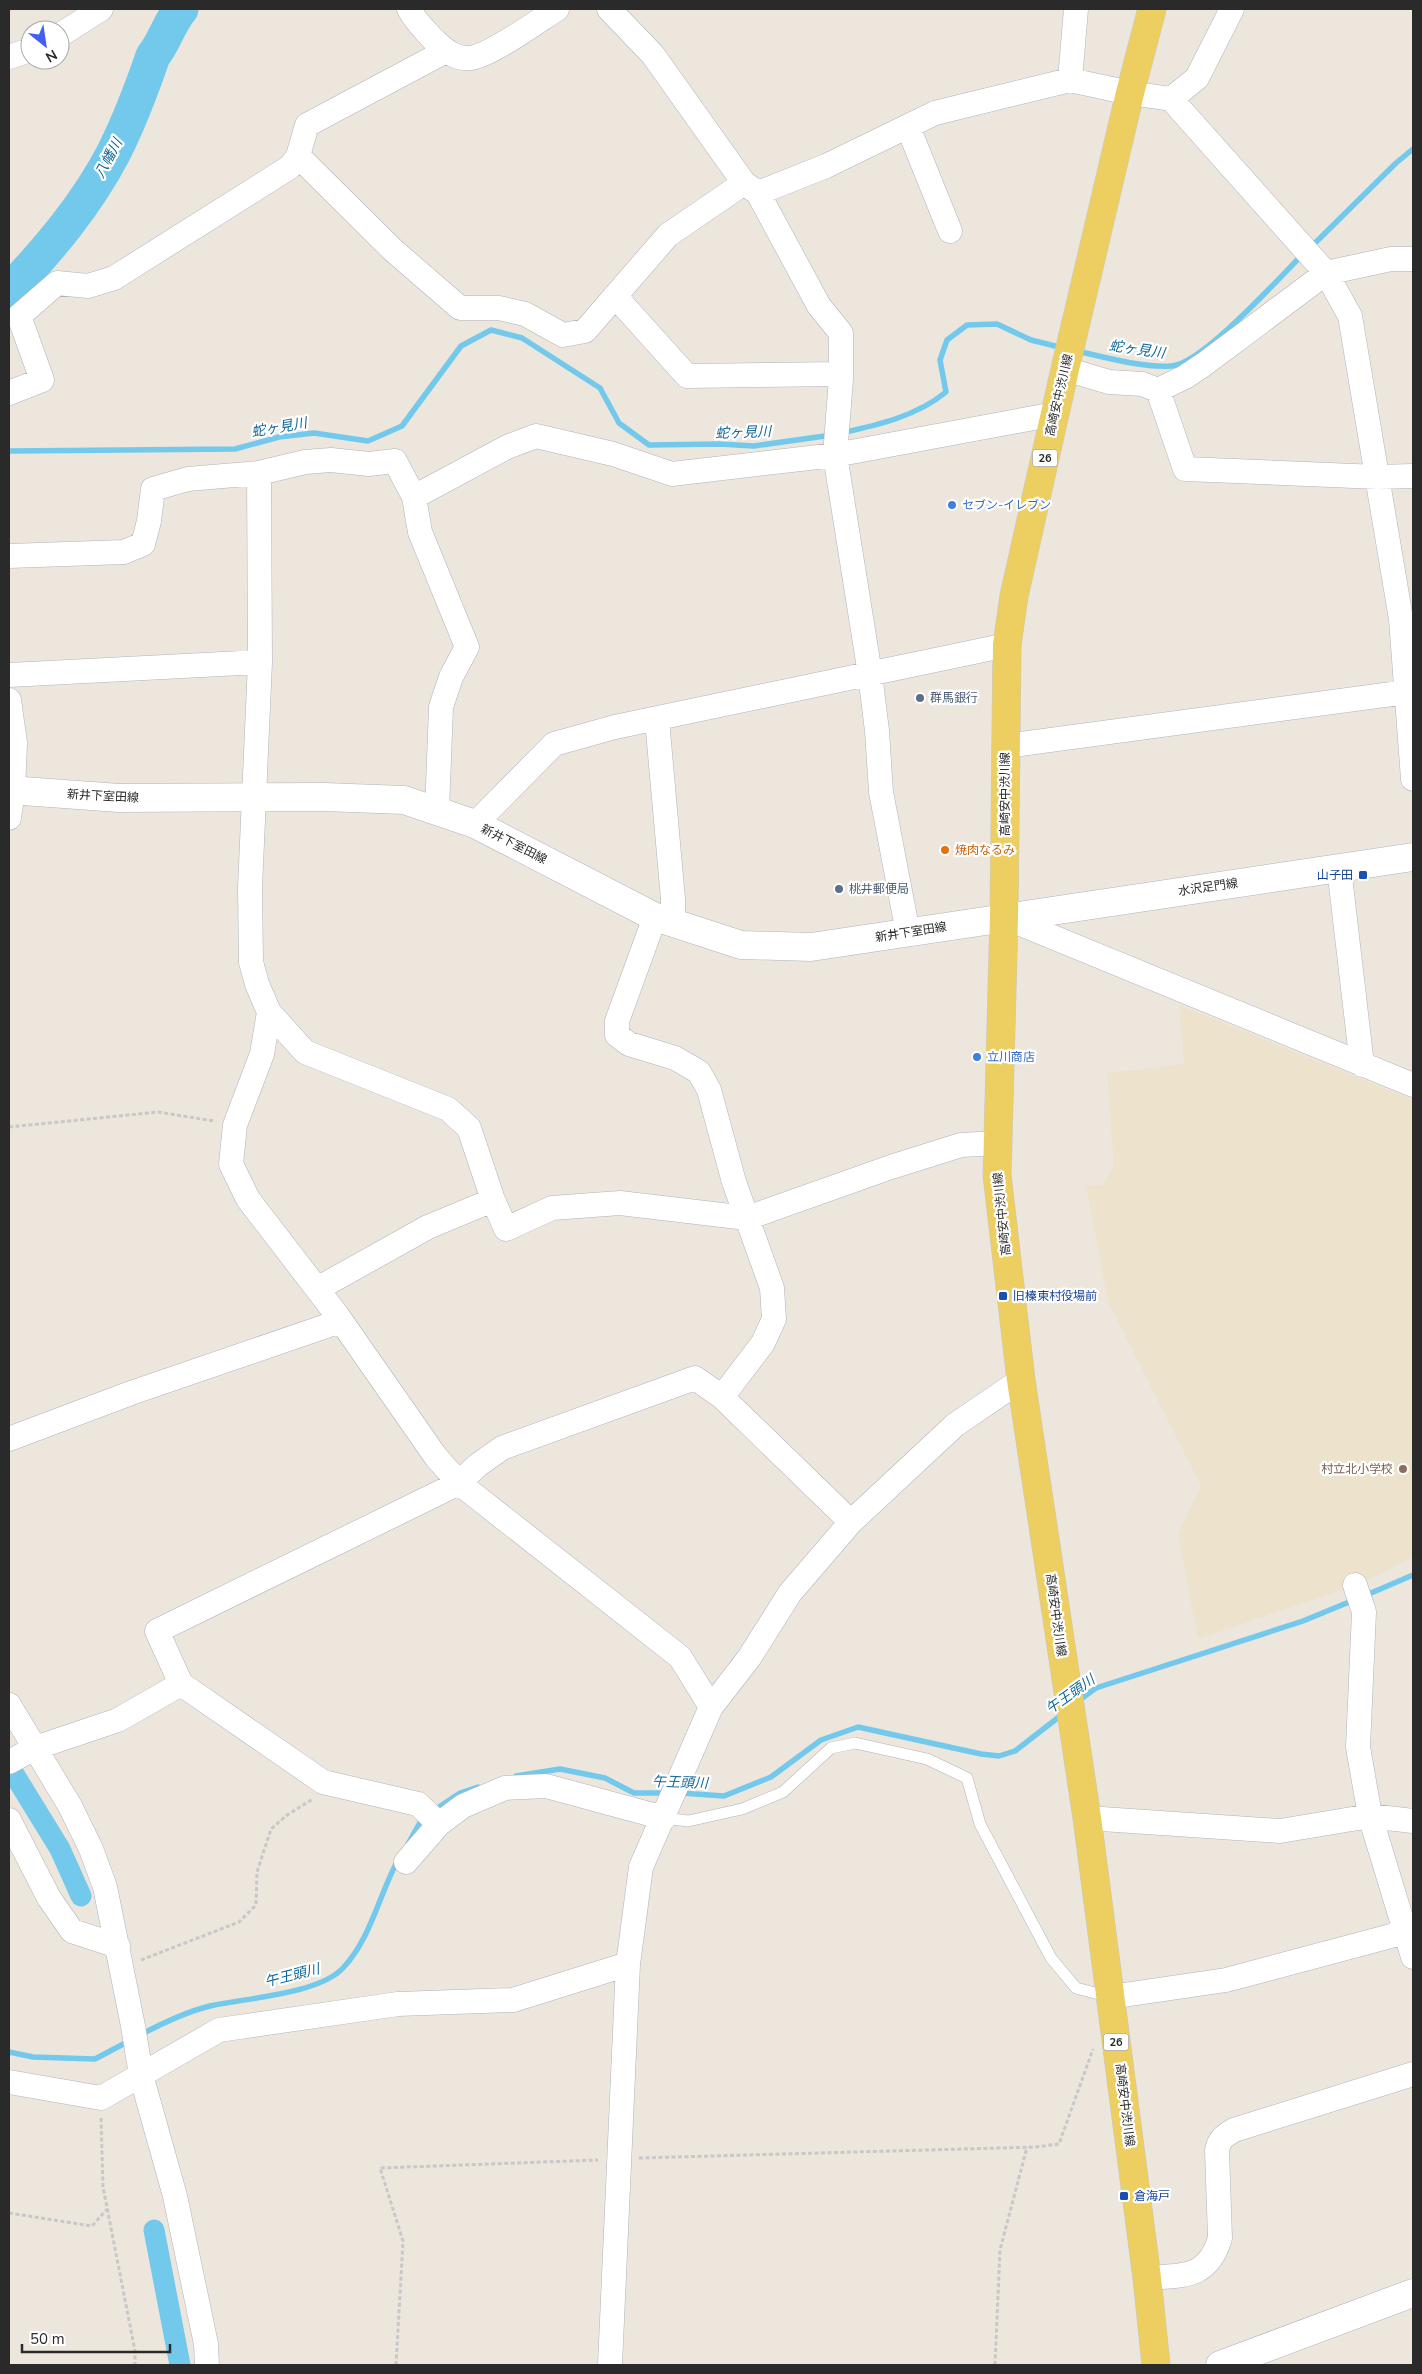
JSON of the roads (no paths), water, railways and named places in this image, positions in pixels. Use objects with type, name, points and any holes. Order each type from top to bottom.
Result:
[{"type":"main road","name":"高崎安中渋川線","points":[[1152,9],[1130,93],[1065,369],[1014,596],[1007,645],[1004,917],[997,1175],[1022,1380],[1087,1818],[1147,2278],[1156,2365]]},
{"type":"main road","name":"新井下室田線","points":[[11,790],[119,798],[324,797],[404,800],[475,824],[664,920],[741,945],[811,947],[1004,917]]},
{"type":"main road","name":"水沢足門線","points":[[1004,917],[1413,858]]},
{"type":"main road","points":[[1220,2365],[1413,2293]]},
{"type":"street","points":[[70,29],[101,9]]},
{"type":"street","points":[[409,9],[414,20],[446,51],[457,57],[470,58],[500,46],[557,9]]},
{"type":"street","points":[[610,9],[653,55],[751,188],[819,306],[841,333],[841,374],[835,455],[870,674],[882,792],[908,933]]},
{"type":"street","points":[[1070,80],[1076,9]]},
{"type":"street","points":[[1171,98],[1197,78],[1232,9]]},
{"type":"street","points":[[9,393],[42,380],[18,316],[57,283],[88,286],[114,278],[290,167],[298,156],[308,126],[446,51]]},
{"type":"street","points":[[298,156],[394,251],[460,308],[499,308],[525,314],[563,335],[585,330],[668,234],[751,188],[826,166],[935,113],[1070,80],[1130,93],[1171,98],[1326,273],[1350,316],[1401,619],[1413,779]]},
{"type":"street","points":[[908,127],[950,231]]},
{"type":"street","points":[[1065,369],[1109,382],[1142,384],[1158,390],[1197,369],[1326,273],[1391,259],[1413,259]]},
{"type":"street","points":[[614,296],[687,376],[841,374]]},
{"type":"street","points":[[1158,390],[1185,468],[1378,477],[1413,476]]},
{"type":"street","points":[[414,497],[507,447],[536,436],[613,454],[672,474],[835,455],[1055,414]]},
{"type":"street","points":[[9,556],[124,552],[143,544],[149,522],[153,489],[188,478],[259,473],[305,462],[331,460],[369,464],[395,461],[414,497],[420,532],[467,647],[451,677],[441,707],[437,811]]},
{"type":"street","points":[[259,473],[260,662],[250,888],[251,962],[257,984],[269,1012],[305,1052],[448,1109],[469,1128],[493,1200],[506,1229],[552,1208],[620,1203],[747,1218],[882,1170],[961,1145],[998,1143]]},
{"type":"street","points":[[475,824],[554,744],[614,727],[657,720],[1007,645]]},
{"type":"street","points":[[9,675],[260,662]]},
{"type":"street","points":[[1005,746],[1407,692]]},
{"type":"street","points":[[9,700],[15,743],[9,818]]},
{"type":"street","points":[[657,720],[673,899],[617,1022],[617,1035],[629,1044],[674,1058],[699,1072],[709,1090],[734,1182],[772,1288],[774,1319],[763,1343],[722,1397]]},
{"type":"street","points":[[1339,868],[1362,1065]]},
{"type":"street","points":[[1004,917],[1413,1085]]},
{"type":"street","points":[[269,1012],[262,1054],[235,1125],[231,1164],[248,1199],[341,1321],[436,1457],[459,1484],[680,1657],[711,1707]]},
{"type":"street","points":[[317,1289],[428,1227],[493,1200]]},
{"type":"street","points":[[9,1439],[131,1393],[341,1321]]},
{"type":"street","points":[[439,1824],[418,1804],[323,1782],[181,1684],[157,1631],[459,1484],[478,1465],[502,1448],[695,1378],[722,1397],[851,1522]]},
{"type":"street","points":[[610,2365],[628,1964],[641,1867],[711,1707],[749,1658],[790,1593],[851,1522],[954,1425],[1022,1380]]},
{"type":"street","points":[[1355,1585],[1364,1612],[1358,1747],[1370,1816],[1413,1957]]},
{"type":"street","points":[[9,1762],[35,1748],[118,1720],[181,1684]]},
{"type":"street","points":[[9,1705],[70,1806],[91,1849],[105,1887],[141,2074],[175,2196],[206,2344],[207,2365]]},
{"type":"street","points":[[406,1862],[439,1824],[464,1806],[505,1788],[546,1786],[666,1812]]},
{"type":"street","points":[[1087,1818],[1280,1831],[1370,1816],[1413,1821]]},
{"type":"street","points":[[9,1820],[49,1898],[72,1931],[120,1957]]},
{"type":"street","points":[[1110,1997],[1226,1980],[1406,1932]]},
{"type":"street","points":[[9,2082],[101,2098],[219,2030],[398,2004],[513,2000],[628,1964]]},
{"type":"street","points":[[1147,2278],[1188,2274],[1202,2269],[1216,2250],[1220,2238],[1217,2151],[1218,2141],[1224,2136],[1234,2130],[1413,2074]]},
{"type":"lane","points":[[666,1812],[688,1821],[742,1809],[784,1792],[831,1748],[855,1743],[928,1759],[967,1778],[980,1824],[1051,1958],[1076,1988],[1110,1997]]},
{"type":"waterway","name":"八幡川","points":[[9,291],[66,225],[92,190],[114,152],[130,117],[153,56],[181,9]]},
{"type":"waterway","name":"蛇ヶ見川","points":[[1310,248],[1396,163],[1413,149]]},
{"type":"waterway","name":"蛇ヶ見川","points":[[1077,351],[1124,362],[1149,365],[1171,366],[1184,362],[1201,351],[1239,319],[1303,254]]},
{"type":"waterway","name":"蛇ヶ見川","points":[[841,433],[883,423],[910,413],[946,392],[940,360],[947,340],[967,325],[997,324],[1031,340],[1063,348]]},
{"type":"waterway","name":"蛇ヶ見川","points":[[9,451],[235,449],[279,437],[314,433],[368,441],[402,426],[461,346],[491,330],[522,338],[600,388],[619,423],[649,445],[719,444],[754,446],[832,435]]},
{"type":"waterway","name":"午王頭川","points":[[1364,1596],[1413,1575]]},
{"type":"waterway","name":"午王頭川","points":[[1077,1702],[1096,1688],[1303,1621],[1354,1600]]},
{"type":"waterway","name":"午王頭川","points":[[681,1793],[724,1796],[771,1777],[821,1740],[858,1727],[981,1754],[999,1756],[1015,1751],[1064,1713]]},
{"type":"waterway","points":[[9,1766],[60,1849],[81,1896]]},
{"type":"waterway","name":"午王頭川","points":[[516,1776],[560,1769],[605,1778],[634,1793],[666,1793]]},
{"type":"waterway","name":"午王頭川","points":[[433,1811],[460,1793],[478,1787]]},
{"type":"waterway","name":"午王頭川","points":[[408,1844],[423,1817]]},
{"type":"waterway","name":"午王頭川","points":[[140,2035],[202,2008],[281,1994],[317,1984],[332,1977],[343,1968],[361,1943],[398,1860]]},
{"type":"waterway","name":"午王頭川","points":[[9,2052],[33,2057],[95,2059],[129,2041]]},
{"type":"waterway","points":[[154,2230],[180,2365]]},
{"type":"place","name":"セブン-イレブン","points":[[952,505]]},
{"type":"place","name":"群馬銀行","points":[[920,698]]},
{"type":"place","name":"焼肉なるみ","points":[[945,850]]},
{"type":"place","name":"山子田","points":[[1363,875]]},
{"type":"place","name":"桃井郵便局","points":[[839,889]]},
{"type":"place","name":"立川商店","points":[[977,1057]]},
{"type":"place","name":"旧榛東村役場前","points":[[1003,1296]]},
{"type":"place","name":"村立北小学校","points":[[1403,1469]]},
{"type":"place","name":"倉海戸","points":[[1124,2196]]}]
